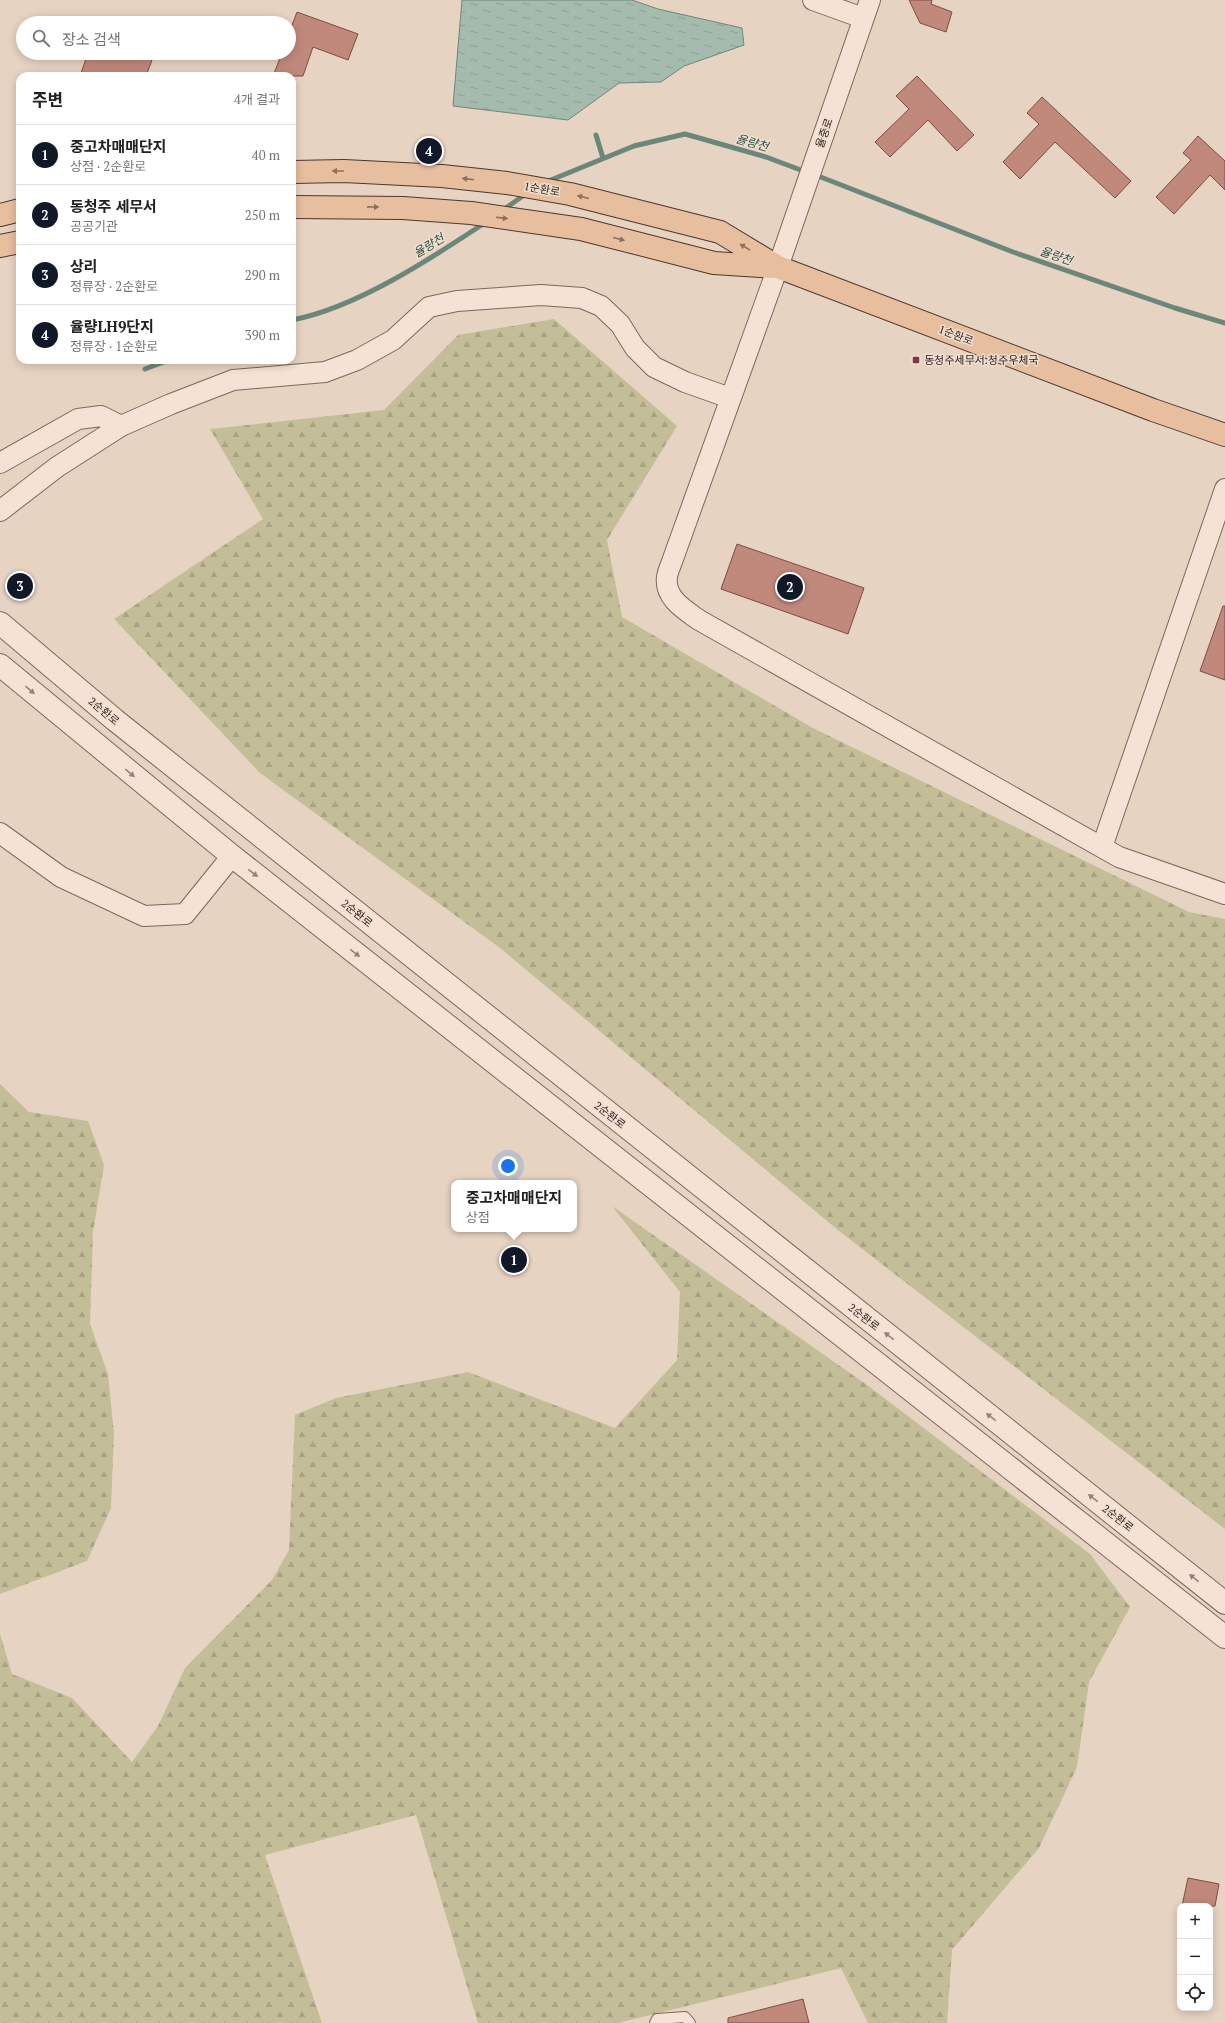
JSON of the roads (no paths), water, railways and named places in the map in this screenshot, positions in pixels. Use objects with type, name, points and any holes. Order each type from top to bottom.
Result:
[{"type":"main road","name":"1순환로","points":[[296,172],[344,171],[442,176],[507,183],[570,194],[720,232],[778,267],[1153,410],[1225,435]]},
{"type":"main road","name":"1순환로","points":[[296,207],[403,208],[450,212],[581,229],[714,263],[778,267]]},
{"type":"main road","points":[[0,215],[16,211]]},
{"type":"main road","points":[[0,246],[16,243]]},
{"type":"street","points":[[813,0],[866,9]]},
{"type":"street","name":"율중로","points":[[866,9],[778,267],[667,578],[668,589],[677,605],[699,620],[1119,858],[1225,894]]},
{"type":"street","points":[[0,511],[57,467],[120,426],[233,380],[325,372],[357,360],[393,340],[429,307],[457,301],[541,295],[582,298],[600,306],[620,324],[635,348],[654,367],[685,382],[730,398]]},
{"type":"street","points":[[0,463],[78,419],[101,416],[120,426]]},
{"type":"street","points":[[1102,847],[1225,489]]},
{"type":"street","name":"2순환로","points":[[0,623],[146,745],[1225,1603]]},
{"type":"street","points":[[0,665],[232,856],[1225,1638]]},
{"type":"street","points":[[0,833],[60,876],[144,916],[185,914],[232,856]]},
{"type":"lane","points":[[655,2023],[657,2019],[685,2017],[690,2023]]},
{"type":"water","points":[[462,0],[632,0],[658,9],[742,28],[744,45],[684,66],[661,82],[619,83],[568,120],[453,106]]},
{"type":"waterway","name":"율량천","points":[[546,182],[634,146],[685,134],[766,157],[806,172]]},
{"type":"waterway","points":[[596,135],[603,158]]},
{"type":"waterway","name":"율량천","points":[[813,174],[1013,252],[1175,308],[1225,323]]},
{"type":"waterway","name":"율량천","points":[[503,210],[527,193]]},
{"type":"waterway","name":"율량천","points":[[296,319],[342,305],[393,280],[418,266],[486,222]]},
{"type":"waterway","name":"율량천","points":[[145,369],[158,364]]},
{"type":"place","name":"율량LH9단지","points":[[429,151]]},
{"type":"place","name":"동청주세무서.청주우체국","points":[[916,360]]},
{"type":"place","name":"상리","points":[[20,586]]},
{"type":"place","name":"동청주 세무서","points":[[790,587]]},
{"type":"place","name":"중고차매매단지","points":[[514,1260]]}]
